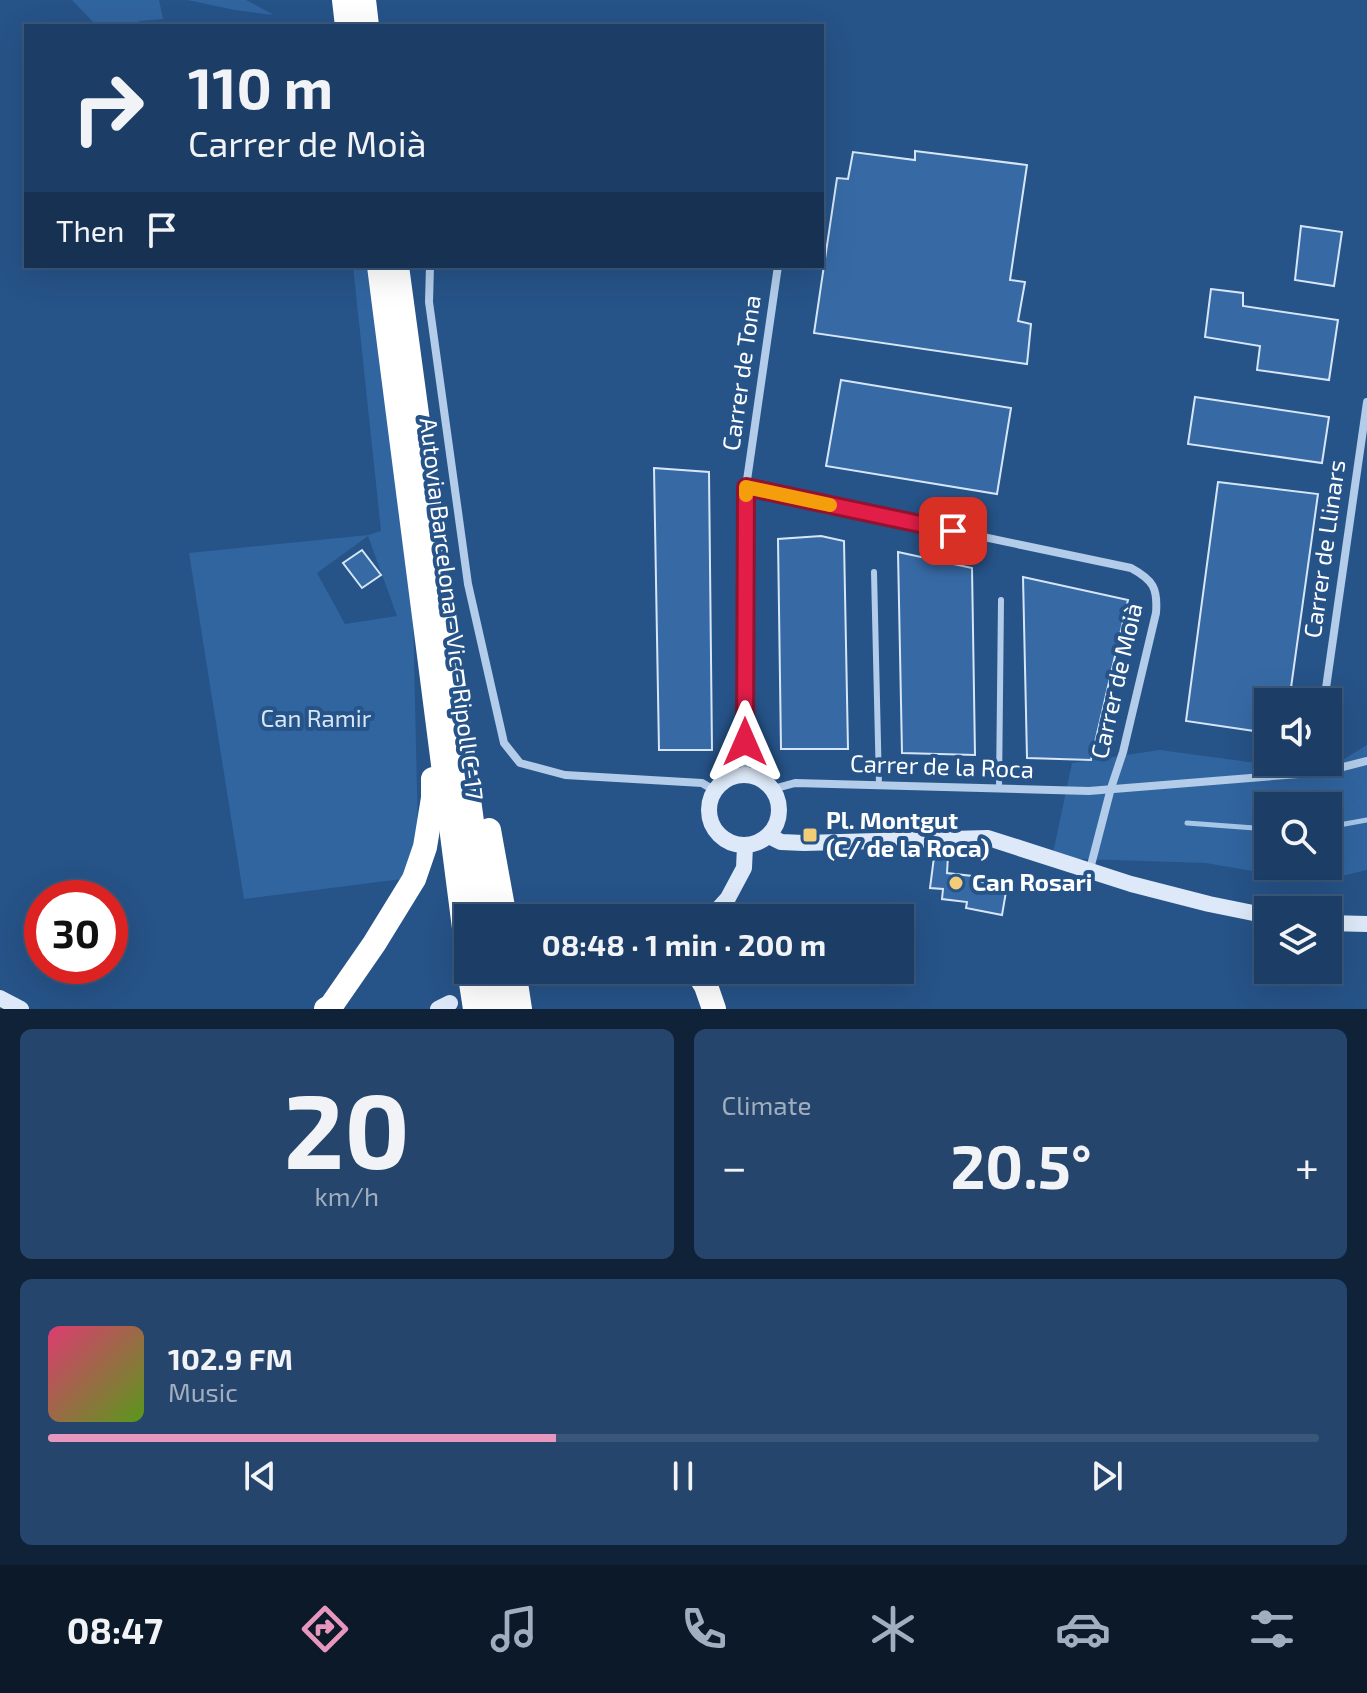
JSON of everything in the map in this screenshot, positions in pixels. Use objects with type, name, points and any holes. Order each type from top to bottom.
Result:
[{"type":"highway","points":[[344,0],[347,24]]},
{"type":"highway","points":[[364,0],[367,24]]},
{"type":"highway","name":"Autovia Barcelona - Vic - Ripoll C-17","points":[[379,268],[461,904]]},
{"type":"highway","name":"Autovia Barcelona - Vic - Ripoll C-17","points":[[397,268],[483,904]]},
{"type":"highway","points":[[447,632],[470,720],[503,904]]},
{"type":"highway","points":[[326,1009],[374,944],[414,879],[425,847],[433,798],[433,692]]},
{"type":"highway","points":[[471,984],[475,1009]]},
{"type":"highway","points":[[494,984],[497,1009]]},
{"type":"highway","points":[[516,984],[520,1009]]},
{"type":"highway","points":[[705,984],[714,1009]]},
{"type":"street","points":[[430,268],[429,302],[468,584],[504,743],[520,763],[565,775],[702,783],[714,790]]},
{"type":"street","name":"Carrer de Tona","points":[[745,774],[746,487],[778,268]]},
{"type":"street","name":"Carrer de Llinars","points":[[1326,688],[1367,402]]},
{"type":"street","name":"Carrer de Moià","points":[[746,487],[1131,568],[1145,575],[1154,586],[1156,613],[1123,752],[1090,869]]},
{"type":"street","name":"Carrer de la Roca","points":[[1342,767],[1367,761]]},
{"type":"street","points":[[745,774],[762,779],[773,789],[780,805],[777,825],[769,836],[745,846],[721,838],[710,823],[708,805],[714,790],[725,780],[745,774]]},
{"type":"street","name":"Carrer de la Roca","points":[[773,789],[795,783],[1089,791],[1270,776]]},
{"type":"street","points":[[769,836],[781,842],[804,843],[988,838],[1144,887],[1254,913]]},
{"type":"street","points":[[723,904],[744,868],[745,846]]},
{"type":"street","points":[[1342,923],[1367,924]]},
{"type":"street","points":[[0,998],[21,1009]]},
{"type":"lane","points":[[874,572],[879,785]]},
{"type":"lane","points":[[999,789],[1001,600]]},
{"type":"green space","points":[[72,0],[159,0],[163,19],[139,21],[138,24],[95,24]]},
{"type":"green space","points":[[187,0],[246,0],[274,15],[235,10]]},
{"type":"green space","name":"Can Ramir","points":[[353,268],[368,268],[413,614],[418,834],[402,879],[244,899],[189,553],[368,535],[381,531]],"holes":[[[368,536],[397,616],[345,624],[317,573]]]},
{"type":"green space","points":[[1367,745],[1367,870],[1342,876],[1342,792],[1254,792],[1254,871],[1206,863],[1052,858],[1072,763],[1160,750],[1254,763],[1254,776],[1342,776],[1342,760]]},
{"type":"building","points":[[915,151],[1027,165],[1010,280],[1025,282],[1018,321],[1031,324],[1027,364],[814,333],[837,178],[848,179],[853,152],[915,160]]},
{"type":"building","points":[[1301,226],[1342,232],[1334,286],[1295,280]]},
{"type":"building","points":[[1211,289],[1243,293],[1243,306],[1338,320],[1329,380],[1257,370],[1260,346],[1205,337]]},
{"type":"building","points":[[841,380],[1011,408],[997,494],[826,466]]},
{"type":"building","points":[[1195,397],[1329,417],[1322,463],[1188,444]]},
{"type":"building","points":[[654,468],[709,472],[712,750],[659,750]]},
{"type":"building","points":[[1218,482],[1318,494],[1291,688],[1254,688],[1254,731],[1186,721]]},
{"type":"building","points":[[821,536],[844,541],[848,749],[781,749],[778,539]]},
{"type":"building","points":[[362,550],[381,575],[362,588],[343,563]]},
{"type":"building","points":[[898,552],[972,568],[975,755],[902,753]]},
{"type":"building","points":[[1023,577],[1128,600],[1091,760],[1027,758]]},
{"type":"building","name":"Can Rosari","points":[[948,856],[947,873],[981,877],[981,882],[1007,886],[1002,915],[966,908],[967,902],[942,899],[943,889],[930,888],[934,857]]},
{"type":"waterway","points":[[1342,824],[1367,820]]},
{"type":"waterway","points":[[1187,823],[1254,828]]},
{"type":"slow traffic","points":[[746,495],[746,487],[830,505]]},
{"type":"place","name":"Pl. Montgut (C/ de la Roca)","points":[[810,835]]},
{"type":"place","name":"Can Rosari","points":[[956,883]]},
{"type":"route","points":[[745,742],[746,487],[953,531]]}]
